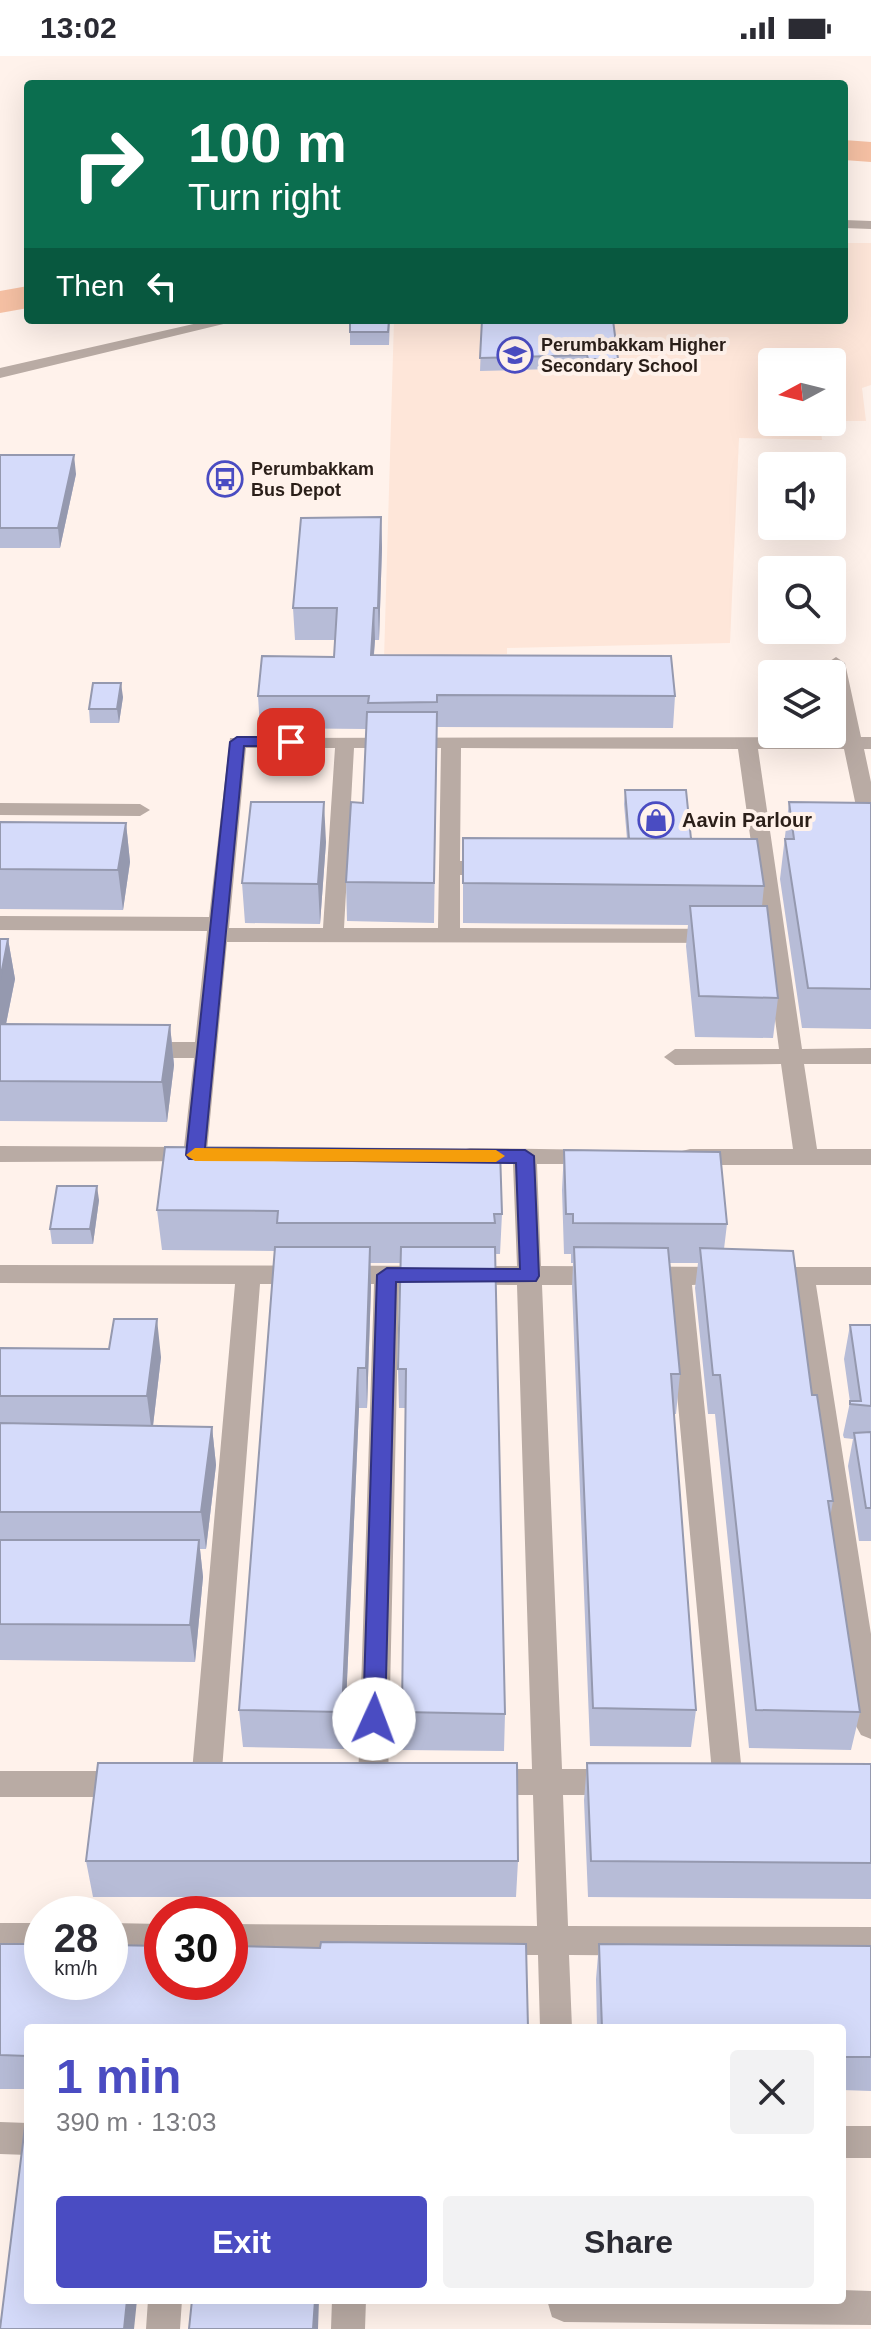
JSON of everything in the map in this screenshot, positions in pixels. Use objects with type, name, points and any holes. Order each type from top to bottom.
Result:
[{"type":"street","points":[[848,224],[871,225]]},
{"type":"street","points":[[848,233],[871,234]]},
{"type":"street","points":[[0,363],[170,324]]},
{"type":"street","points":[[0,373],[214,324]]},
{"type":"street","points":[[846,694],[862,743],[871,830]]},
{"type":"street","points":[[195,1155],[237,742],[862,743]]},
{"type":"street","points":[[333,935],[345,742]]},
{"type":"street","points":[[449,935],[451,742]]},
{"type":"street","points":[[747,743],[757,869],[775,936],[806,1157]]},
{"type":"street","points":[[0,809],[140,810]]},
{"type":"street","points":[[450,868],[513,868]]},
{"type":"street","points":[[0,923],[333,935],[775,936]]},
{"type":"street","points":[[127,1050],[206,1050]]},
{"type":"street","points":[[675,1057],[871,1056]]},
{"type":"street","points":[[0,1154],[227,1155]]},
{"type":"street","points":[[446,1156],[619,1156]]},
{"type":"street","points":[[525,1156],[556,2024]]},
{"type":"street","points":[[666,1156],[871,1157]]},
{"type":"street","points":[[0,1274],[871,1276]]},
{"type":"street","points":[[206,1783],[248,1275]]},
{"type":"street","points":[[373,1783],[387,1275]]},
{"type":"street","points":[[679,1276],[728,1783]]},
{"type":"street","points":[[802,1276],[829,1452],[859,1562],[871,1726]]},
{"type":"street","points":[[202,1448],[233,1448]]},
{"type":"street","points":[[829,1452],[857,1452]]},
{"type":"street","points":[[192,1563],[224,1563]]},
{"type":"street","points":[[452,1782],[653,1782]]},
{"type":"street","points":[[0,1784],[236,1783]]},
{"type":"street","points":[[342,1783],[404,1783]]},
{"type":"street","points":[[698,1783],[760,1783]]},
{"type":"street","points":[[0,1938],[24,1938]]},
{"type":"street","points":[[248,1939],[871,1942]]},
{"type":"street","points":[[0,2138],[24,2139]]},
{"type":"street","points":[[846,2142],[871,2142]]},
{"type":"street","points":[[163,2329],[165,2304]]},
{"type":"street","points":[[348,2329],[349,2304]]},
{"type":"street","points":[[564,2304],[871,2308]]},
{"type":"shaded area","points":[[848,243],[871,243],[871,385],[862,388],[866,421],[846,421],[846,348],[758,348],[758,436],[822,436],[822,440],[739,438],[730,643],[507,648],[507,654],[384,659],[394,324],[848,324]]},
{"type":"building","points":[[350,324],[389,324],[388,332],[350,332]]},
{"type":"building","points":[[482,324],[614,324],[618,359],[588,359],[587,355],[480,358]]},
{"type":"building","points":[[0,455],[74,455],[58,528],[0,528]]},
{"type":"building","points":[[381,517],[378,608],[374,608],[371,655],[671,656],[675,696],[437,695],[437,702],[368,703],[369,696],[258,696],[262,656],[334,657],[337,608],[293,608],[301,518]]},
{"type":"building","points":[[93,683],[121,683],[117,709],[89,709]]},
{"type":"building","points":[[367,712],[437,712],[434,883],[346,882],[351,802],[363,803]]},
{"type":"building","name":"Aavin Parlour","points":[[625,790],[686,790],[691,839],[629,839]]},
{"type":"building","points":[[251,802],[324,802],[318,884],[242,883]]},
{"type":"building","points":[[789,802],[871,803],[871,989],[808,988],[785,839],[794,839]]},
{"type":"building","points":[[0,822],[126,823],[118,870],[0,869]]},
{"type":"building","points":[[463,838],[757,839],[764,886],[463,883]]},
{"type":"building","points":[[690,906],[767,906],[778,998],[699,996]]},
{"type":"building","points":[[0,939],[8,939],[0,980]]},
{"type":"building","points":[[0,1024],[170,1025],[162,1082],[0,1081]]},
{"type":"building","points":[[165,1147],[500,1150],[502,1214],[494,1214],[495,1223],[277,1223],[278,1211],[157,1210]]},
{"type":"building","points":[[564,1150],[720,1152],[727,1224],[573,1223],[573,1214],[566,1214]]},
{"type":"building","points":[[57,1186],[97,1186],[90,1229],[50,1229]]},
{"type":"building","points":[[275,1247],[370,1247],[366,1368],[358,1368],[342,1712],[239,1710]]},
{"type":"building","points":[[401,1247],[495,1247],[505,1714],[402,1712],[406,1369],[398,1369]]},
{"type":"building","points":[[574,1247],[668,1248],[680,1374],[671,1374],[696,1710],[593,1708]]},
{"type":"building","points":[[700,1248],[793,1251],[812,1395],[817,1395],[833,1501],[828,1501],[860,1712],[756,1710],[720,1375],[713,1375]]},
{"type":"building","points":[[114,1319],[157,1319],[147,1396],[0,1396],[0,1348],[109,1349]]},
{"type":"building","points":[[850,1325],[871,1325],[871,1406],[850,1404],[850,1401],[861,1401]]},
{"type":"building","points":[[0,1423],[212,1427],[201,1512],[0,1512]]},
{"type":"building","points":[[871,1432],[871,1508],[866,1508],[854,1433]]},
{"type":"building","points":[[0,1540],[199,1540],[190,1625],[0,1624]]},
{"type":"building","points":[[98,1763],[517,1763],[518,1861],[86,1861]]},
{"type":"building","points":[[587,1763],[871,1764],[871,1863],[591,1861]]},
{"type":"building","points":[[321,1942],[526,1944],[528,2024],[24,2024],[24,2056],[0,2055],[0,1944],[24,1944],[24,2000],[128,2000],[128,1945],[144,1946],[144,2000],[248,2000],[248,1946],[320,1948]]},
{"type":"building","points":[[599,1944],[871,1946],[871,2057],[846,2057],[846,2024],[602,2024]]},
{"type":"building","points":[[24,2134],[24,2304],[127,2304],[124,2329],[0,2329]]},
{"type":"building","points":[[192,2304],[315,2304],[313,2329],[189,2329]]},
{"type":"waterway","points":[[848,150],[871,152]]},
{"type":"waterway","points":[[0,302],[24,298]]},
{"type":"slow traffic","points":[[195,1155],[496,1156]]},
{"type":"place","name":"Perumbakkam Higher Secondary School","points":[[515,355]]},
{"type":"place","name":"Perumbakkam Bus Depot","points":[[225,479]]},
{"type":"place","name":"Aavin Parlour","points":[[656,820]]},
{"type":"route","points":[[291,742],[237,742],[195,1155],[525,1156],[529,1276],[387,1275],[374,1719]]}]
